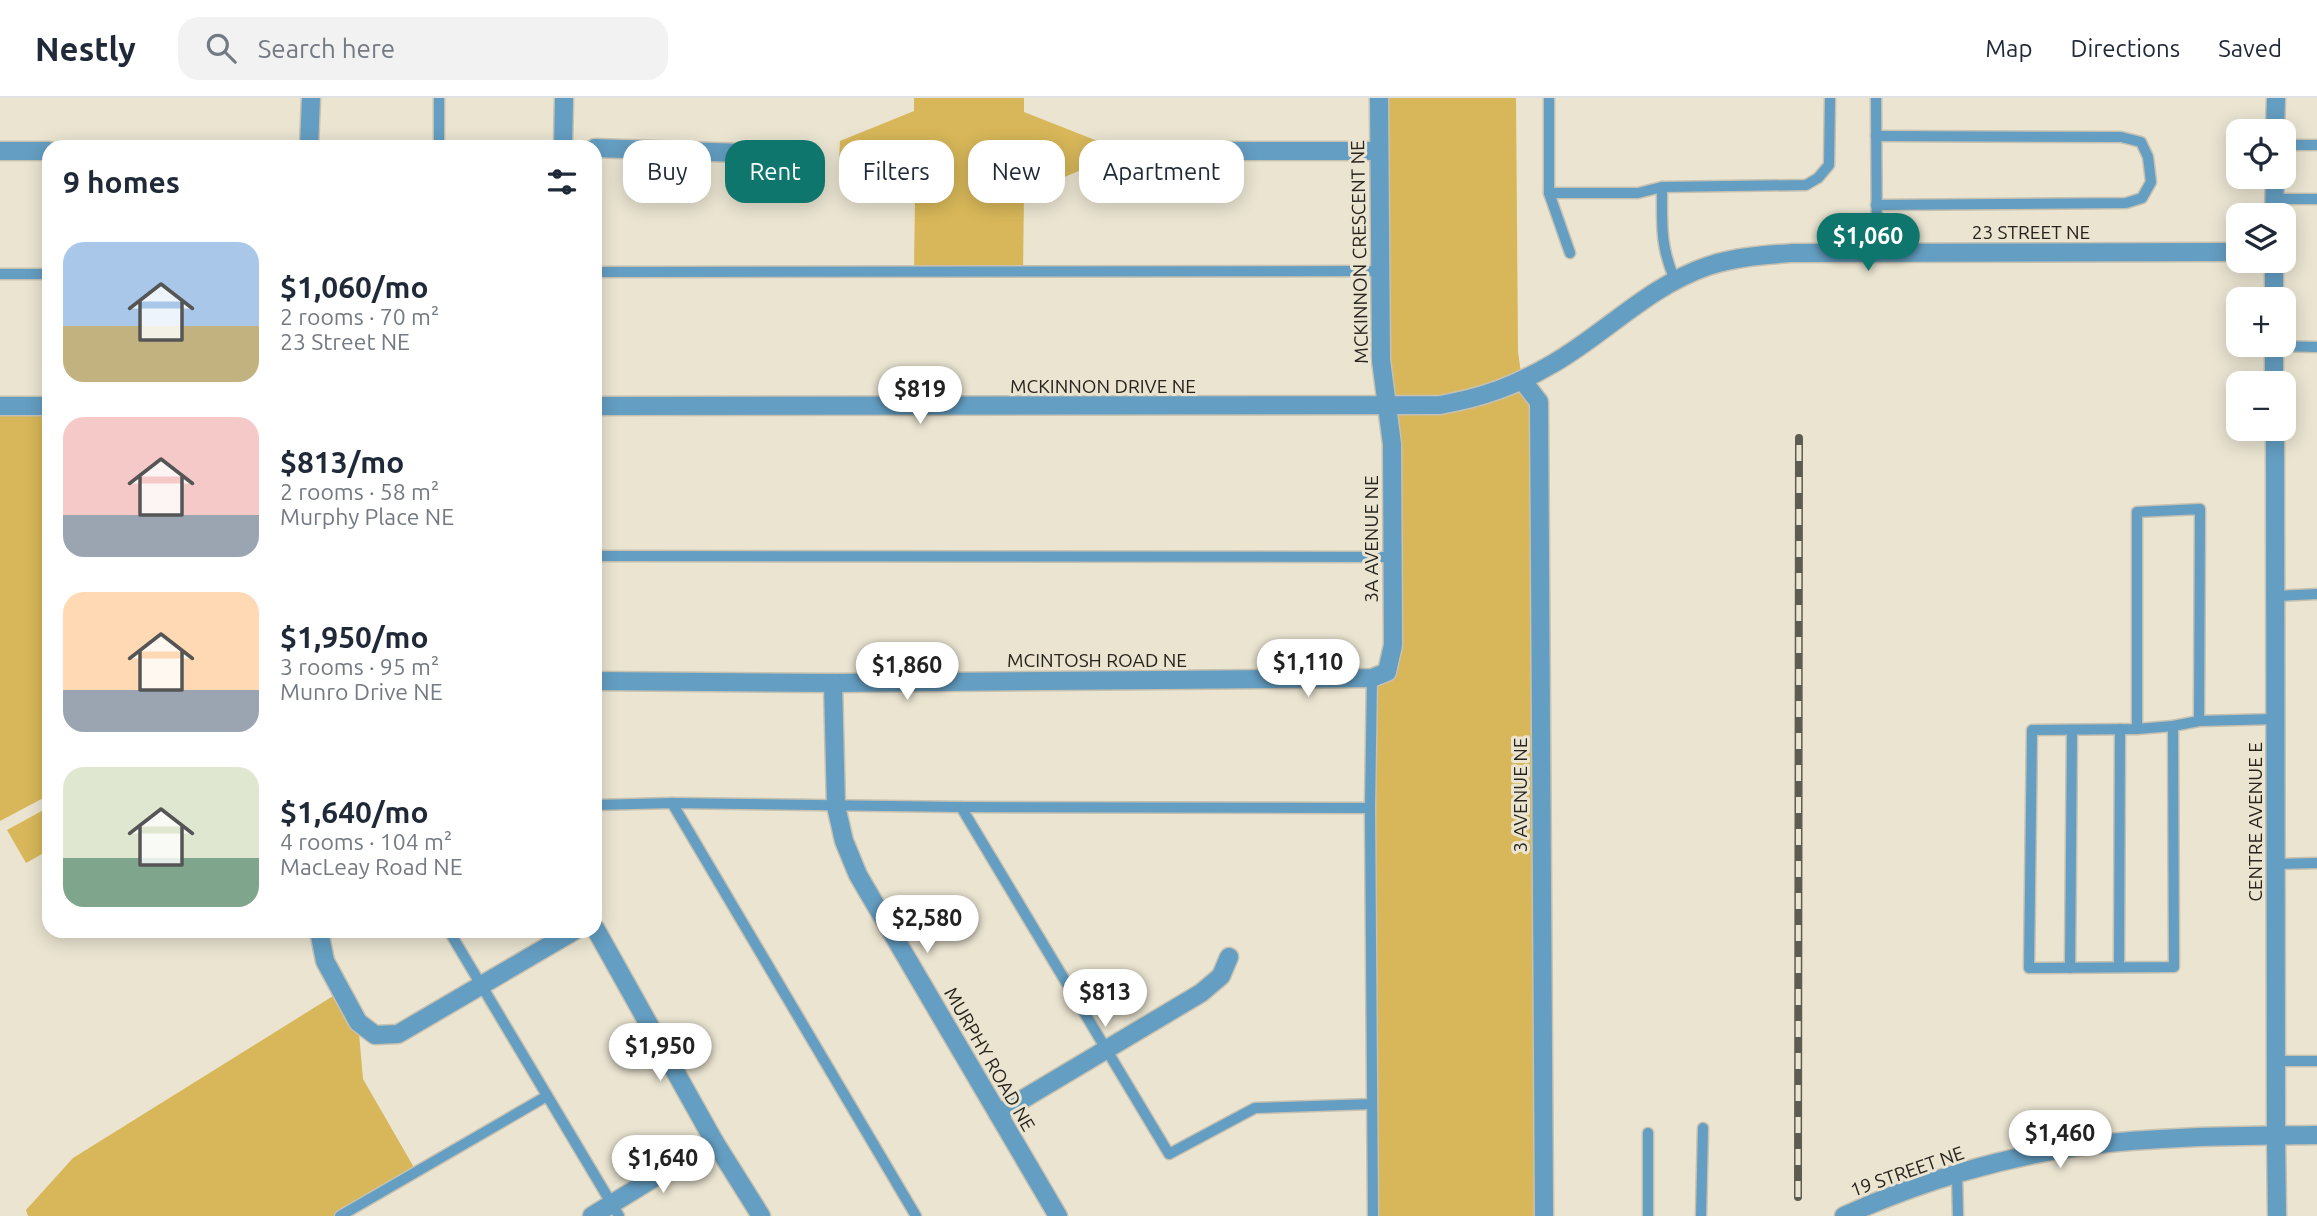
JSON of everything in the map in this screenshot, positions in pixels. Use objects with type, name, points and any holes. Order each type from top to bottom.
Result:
[{"type":"street","points":[[309,140],[311,98]]},
{"type":"street","points":[[563,140],[564,98]]},
{"type":"street","name":"MCKINNON CRESCENT NE","points":[[1379,98],[1381,360],[1386,406]]},
{"type":"street","points":[[2275,119],[2276,98]]},
{"type":"street","points":[[602,148],[725,153]]},
{"type":"street","points":[[0,151],[42,151]]},
{"type":"street","points":[[1244,151],[1378,151]]},
{"type":"street","name":"23 STREET NE","points":[[1522,380],[1556,362],[1675,280],[1709,266],[1767,255],[2226,252]]},
{"type":"street","name":"MCKINNON DRIVE NE","points":[[602,407],[1440,405],[1494,393],[1522,380]]},
{"type":"street","name":"3 AVENUE NE","points":[[1522,380],[1539,402],[1544,1216]]},
{"type":"street","points":[[0,406],[42,406]]},
{"type":"street","name":"3A AVENUE NE","points":[[1380,675],[1393,645],[1392,444],[1386,406]]},
{"type":"street","name":"CENTRE AVENUE E","points":[[2275,441],[2277,1216]]},
{"type":"street","name":"MCINTOSH ROAD NE","points":[[602,681],[833,683],[1380,675]]},
{"type":"street","name":"MURPHY ROAD NE","points":[[833,683],[836,806],[844,841],[858,875],[1058,1216]]},
{"type":"street","points":[[320,938],[325,961],[358,1023],[375,1035],[398,1034],[562,938]]},
{"type":"street","points":[[601,938],[714,1141],[761,1216]]},
{"type":"street","points":[[998,1114],[1201,993],[1221,976],[1229,957]]},
{"type":"street","name":"19 STREET NE","points":[[1844,1216],[1957,1174],[2081,1147],[2145,1140],[2317,1135]]},
{"type":"street","points":[[592,1216],[616,1210],[714,1141]]},
{"type":"lane","points":[[439,98],[439,140]]},
{"type":"lane","points":[[1549,98],[1549,193],[1570,253]]},
{"type":"lane","points":[[1549,193],[1638,193],[1662,187],[1806,185],[1818,178],[1829,165],[1830,98]]},
{"type":"lane","points":[[1876,98],[1877,254]]},
{"type":"lane","points":[[1876,136],[2121,137],[2141,142],[2148,157],[2151,182],[2142,198],[2126,203],[1877,205]]},
{"type":"lane","points":[[2296,145],[2317,145]]},
{"type":"lane","points":[[1662,187],[1661,230],[1665,260],[1675,280]]},
{"type":"lane","points":[[2296,203],[2317,199]]},
{"type":"lane","points":[[602,272],[1380,271]]},
{"type":"lane","points":[[0,274],[42,274]]},
{"type":"lane","points":[[2296,346],[2317,347]]},
{"type":"lane","points":[[2137,729],[2137,512],[2200,509],[2199,721]]},
{"type":"lane","points":[[602,556],[1393,557]]},
{"type":"lane","points":[[2276,596],[2317,594]]},
{"type":"lane","points":[[1373,1216],[1370,808],[1380,675]]},
{"type":"lane","points":[[2173,726],[2174,967],[2029,968],[2032,730],[2137,729],[2199,721],[2276,719]]},
{"type":"lane","points":[[2119,967],[2120,729]]},
{"type":"lane","points":[[2070,968],[2072,730]]},
{"type":"lane","points":[[602,805],[672,803],[1370,808]]},
{"type":"lane","points":[[672,803],[916,1216]]},
{"type":"lane","points":[[961,807],[1170,1154],[1255,1108],[1372,1104]]},
{"type":"lane","points":[[2276,864],[2317,863]]},
{"type":"lane","points":[[454,938],[616,1210]]},
{"type":"lane","points":[[2276,1061],[2317,1061]]},
{"type":"lane","points":[[340,1216],[547,1096]]},
{"type":"lane","points":[[1701,1216],[1703,1128]]},
{"type":"lane","points":[[1648,1133],[1648,1216]]},
{"type":"lane","points":[[1957,1174],[1958,1216]]},
{"type":"shaded area","points":[[914,98],[1024,98],[1024,112],[1095,140],[1079,140],[1079,171],[1065,177],[1065,140],[968,140],[968,203],[1024,203],[1023,271],[914,271],[915,203],[954,203],[954,140],[842,140],[914,111]]},
{"type":"shaded area","points":[[1379,98],[1516,98],[1518,352],[1522,380],[1539,402],[1544,1216],[1374,1216],[1372,679],[1387,672]]},
{"type":"shaded area","points":[[0,406],[42,406],[42,799],[0,821]]},
{"type":"shaded area","points":[[42,811],[42,854],[26,863],[7,830]]},
{"type":"shaded area","points":[[341,991],[358,1022],[363,1079],[416,1171],[340,1216],[28,1216],[26,1210],[73,1158]]},
{"type":"railway","points":[[1798,1197],[1799,438]]}]
